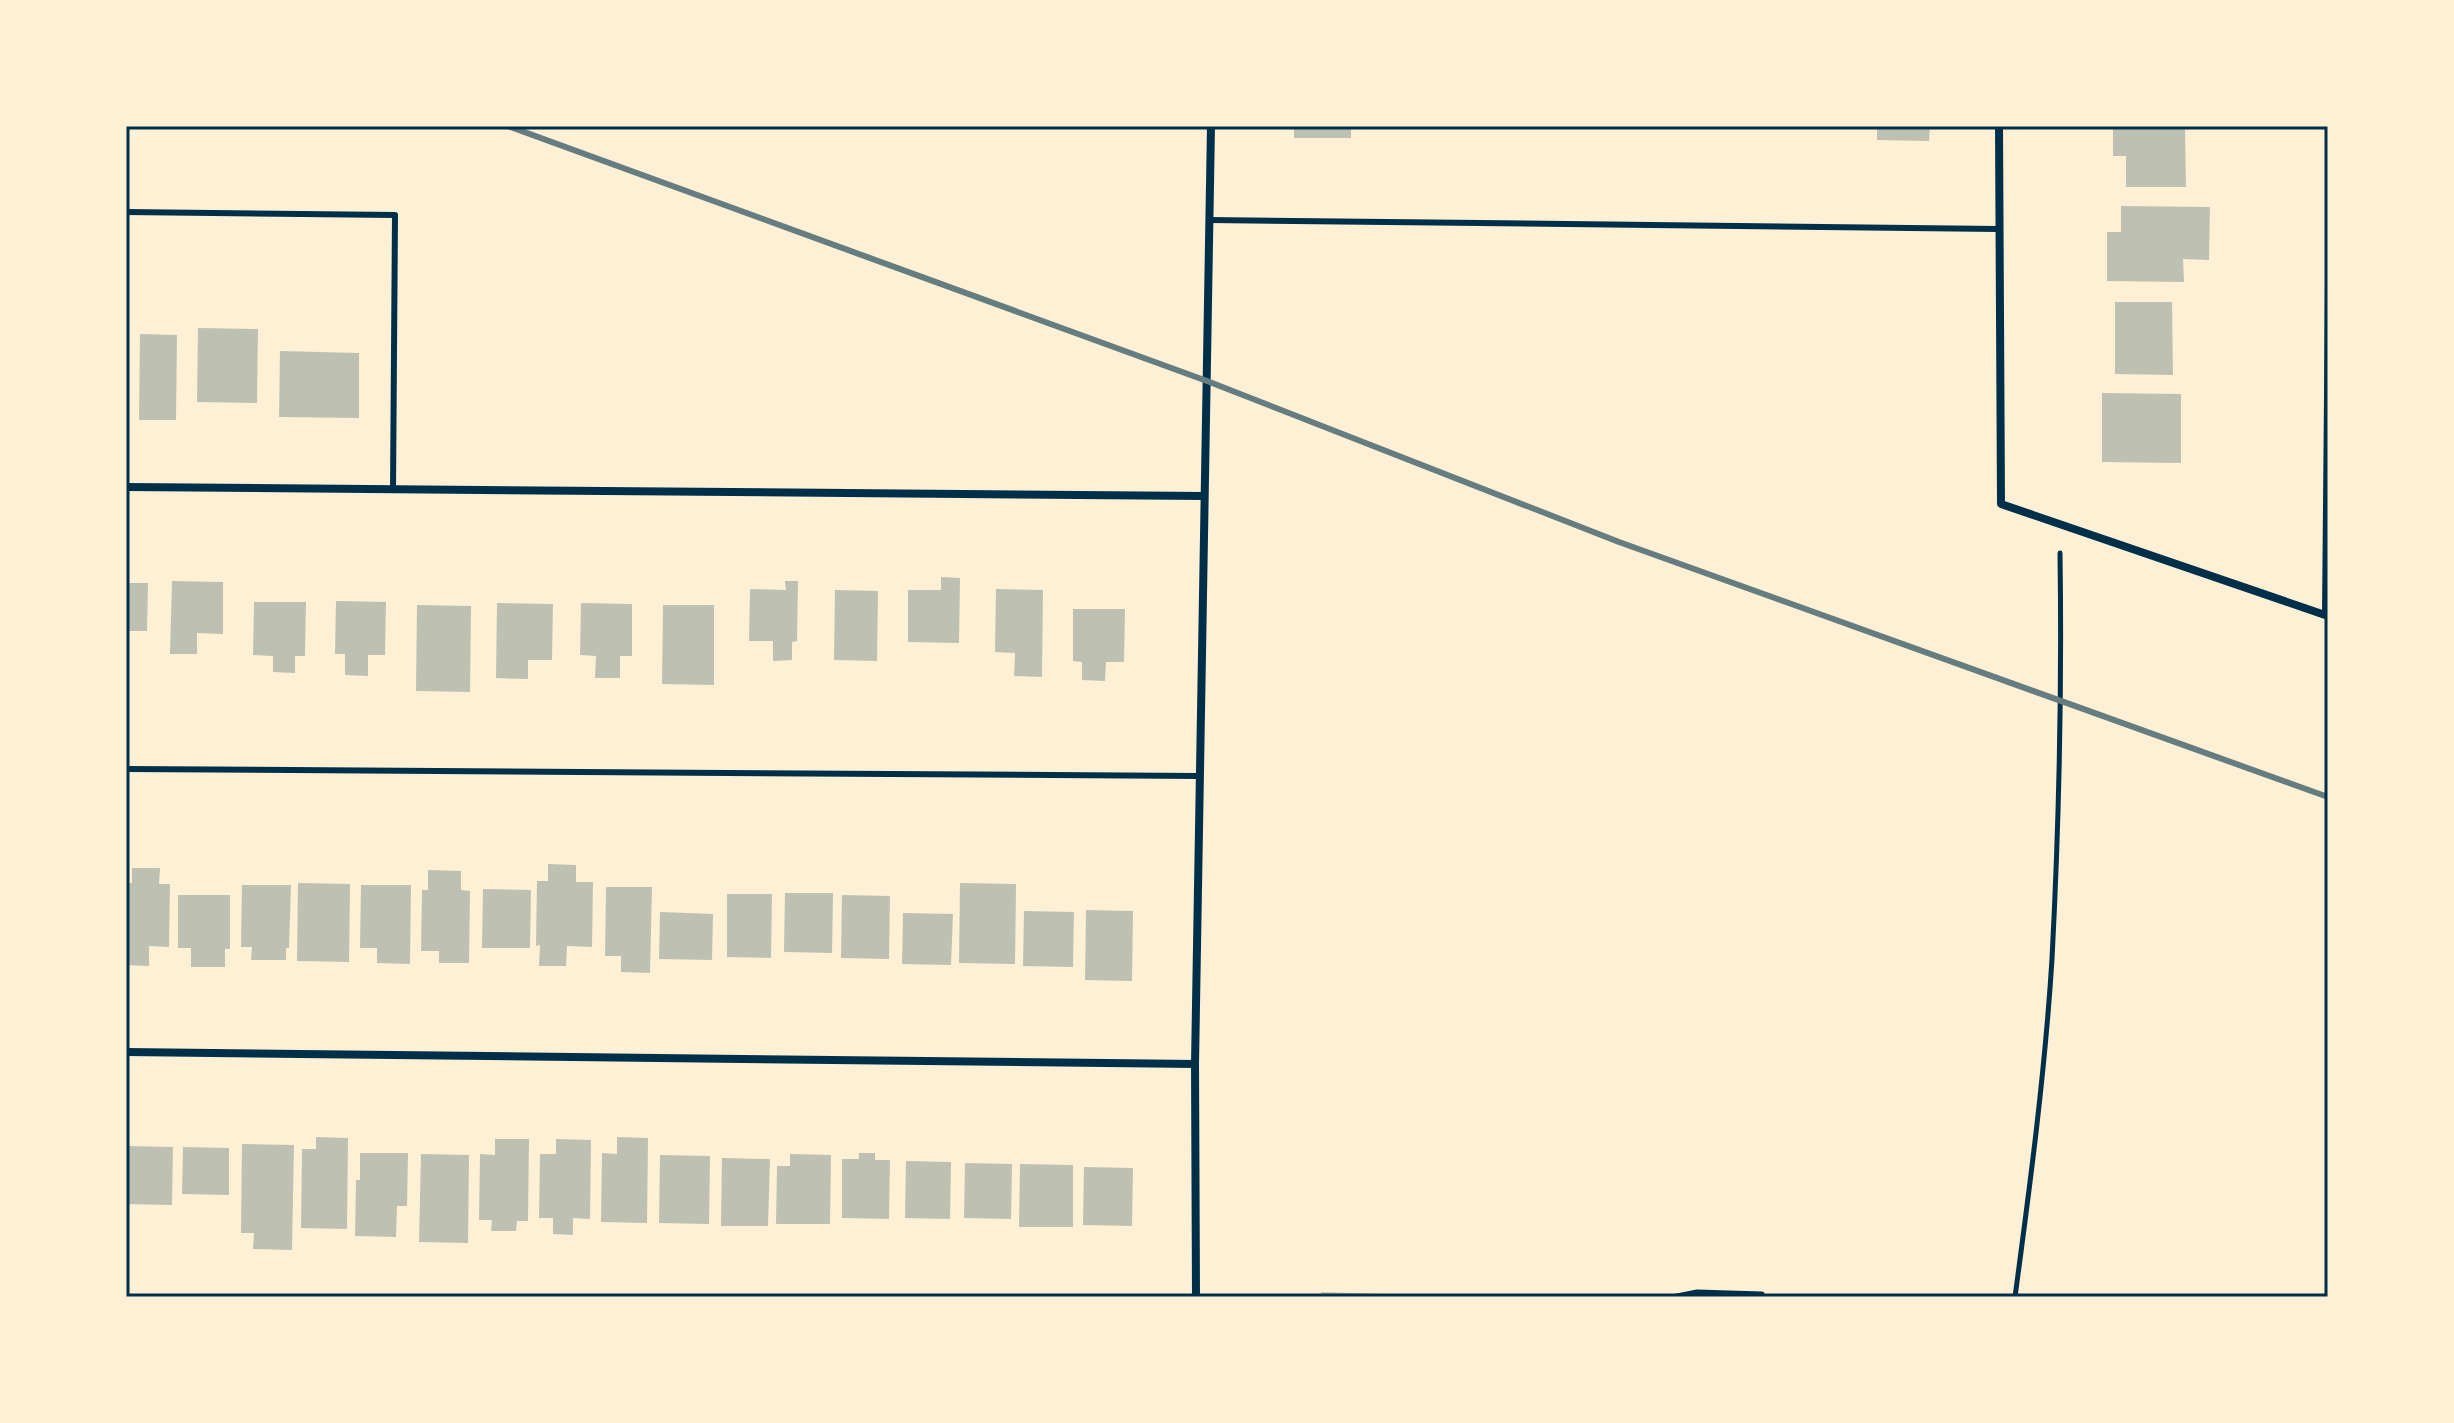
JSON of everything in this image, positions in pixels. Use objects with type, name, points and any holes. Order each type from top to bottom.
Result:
[{"type":"street","points":[[1196,1297],[1195,1064],[1211,126]]},
{"type":"street","points":[[1999,126],[2001,504],[2327,616]]},
{"type":"street","points":[[126,487],[1204,496]]},
{"type":"street","points":[[126,1052],[1195,1064]]},
{"type":"lane","points":[[126,212],[395,215],[393,490]]},
{"type":"lane","points":[[1210,220],[1998,229]]},
{"type":"lane","points":[[2327,616],[2328,286]]},
{"type":"lane","points":[[126,769],[1199,776]]},
{"type":"path","points":[[2015,1297],[2034,1158],[2052,961],[2062,701],[2060,524]]},
{"type":"path","points":[[1672,1297],[1697,1292],[1762,1294]]},
{"type":"building","points":[[1294,126],[1351,126],[1351,138],[1294,138]]},
{"type":"building","points":[[1877,126],[1930,126],[1929,141],[1877,140]]},
{"type":"building","points":[[2113,126],[2185,126],[2186,187],[2126,187],[2126,156],[2113,156]]},
{"type":"building","points":[[2121,206],[2210,207],[2209,260],[2183,259],[2184,282],[2107,281],[2107,232],[2121,232]]},
{"type":"building","points":[[2115,302],[2172,302],[2173,375],[2115,374]]},
{"type":"building","points":[[198,328],[258,329],[257,403],[197,402]]},
{"type":"building","points":[[140,334],[177,335],[176,420],[139,420]]},
{"type":"building","points":[[280,351],[359,353],[359,418],[279,417]]},
{"type":"building","points":[[2102,393],[2181,394],[2181,463],[2102,462]]},
{"type":"building","points":[[941,577],[960,578],[959,643],[908,642],[908,590],[941,590]]},
{"type":"building","points":[[172,581],[223,582],[223,634],[197,633],[197,654],[170,654]]},
{"type":"building","points":[[785,581],[798,581],[797,641],[792,642],[792,660],[773,661],[773,641],[749,641],[750,589],[786,590]]},
{"type":"building","points":[[126,583],[148,583],[147,631],[126,631]]},
{"type":"building","points":[[996,589],[1043,590],[1042,677],[1014,676],[1015,653],[995,652]]},
{"type":"building","points":[[835,590],[878,591],[877,661],[834,660]]},
{"type":"building","points":[[336,601],[386,602],[385,655],[368,655],[368,676],[345,675],[345,654],[335,654]]},
{"type":"building","points":[[254,602],[306,602],[305,656],[295,656],[295,673],[273,672],[273,656],[253,655]]},
{"type":"building","points":[[497,603],[553,604],[552,660],[528,660],[528,679],[496,678]]},
{"type":"building","points":[[581,603],[632,604],[632,656],[620,656],[620,678],[595,678],[596,656],[580,655]]},
{"type":"building","points":[[417,605],[471,606],[470,692],[416,691]]},
{"type":"building","points":[[663,605],[714,605],[714,685],[662,684]]},
{"type":"building","points":[[1073,609],[1125,609],[1124,662],[1106,662],[1105,681],[1082,680],[1082,662],[1073,661]]},
{"type":"building","points":[[548,864],[576,865],[576,882],[593,882],[592,947],[567,946],[566,966],[539,966],[540,945],[536,946],[537,881],[548,881]]},
{"type":"building","points":[[132,868],[160,868],[159,884],[170,884],[169,947],[149,946],[149,966],[126,965],[126,883],[132,883]]},
{"type":"building","points":[[428,870],[461,871],[461,890],[470,891],[469,963],[439,963],[439,951],[421,951],[422,890],[428,890]]},
{"type":"building","points":[[298,883],[350,884],[349,962],[297,961]]},
{"type":"building","points":[[960,883],[1016,884],[1015,964],[959,963]]},
{"type":"building","points":[[242,885],[291,885],[286,960],[251,960],[252,947],[241,947]]},
{"type":"building","points":[[361,885],[411,885],[410,964],[377,963],[377,948],[360,948]]},
{"type":"building","points":[[606,887],[652,887],[650,973],[621,972],[621,956],[605,956]]},
{"type":"building","points":[[483,889],[531,890],[530,948],[482,948]]},
{"type":"building","points":[[785,893],[833,893],[832,953],[784,952]]},
{"type":"building","points":[[727,894],[772,894],[771,958],[727,957]]},
{"type":"building","points":[[178,895],[230,895],[230,949],[225,949],[225,967],[191,967],[191,948],[178,948]]},
{"type":"building","points":[[842,895],[890,896],[889,959],[841,958]]},
{"type":"building","points":[[1086,910],[1133,911],[1132,981],[1085,980]]},
{"type":"building","points":[[1024,911],[1074,912],[1073,967],[1023,966]]},
{"type":"building","points":[[660,912],[713,914],[712,960],[659,959]]},
{"type":"building","points":[[903,913],[953,914],[951,965],[902,964]]},
{"type":"building","points":[[316,1137],[348,1138],[347,1229],[301,1228],[302,1149],[316,1149]]},
{"type":"building","points":[[617,1137],[648,1138],[647,1223],[601,1222],[602,1153],[617,1154]]},
{"type":"building","points":[[495,1139],[529,1139],[528,1221],[517,1221],[516,1231],[491,1231],[492,1220],[479,1220],[480,1154],[495,1155]]},
{"type":"building","points":[[556,1139],[591,1140],[590,1219],[573,1218],[573,1235],[553,1234],[553,1218],[539,1218],[540,1154],[556,1154]]},
{"type":"building","points":[[242,1144],[294,1145],[292,1250],[253,1249],[254,1233],[241,1233]]},
{"type":"building","points":[[126,1146],[173,1147],[172,1205],[126,1204]]},
{"type":"building","points":[[183,1147],[229,1148],[229,1195],[182,1194]]},
{"type":"building","points":[[360,1153],[408,1153],[407,1206],[397,1206],[396,1237],[355,1236]]},
{"type":"building","points":[[859,1153],[875,1153],[875,1160],[890,1160],[889,1219],[842,1218],[842,1159],[859,1159]]},
{"type":"building","points":[[421,1154],[469,1155],[468,1243],[419,1242]]},
{"type":"building","points":[[790,1154],[831,1155],[830,1224],[776,1224],[777,1166],[790,1166]]},
{"type":"building","points":[[660,1155],[710,1156],[709,1224],[659,1223]]},
{"type":"building","points":[[722,1158],[770,1159],[768,1226],[721,1226]]},
{"type":"building","points":[[906,1161],[951,1162],[950,1219],[905,1218]]},
{"type":"building","points":[[965,1163],[1012,1164],[1011,1219],[964,1218]]},
{"type":"building","points":[[1020,1164],[1073,1165],[1073,1227],[1019,1227]]},
{"type":"building","points":[[1084,1167],[1133,1168],[1132,1226],[1083,1225]]},
{"type":"building","points":[[1321,1292],[1382,1294],[1382,1297],[1321,1297]]},
{"type":"railway","points":[[508,126],[1207,381],[1619,542],[2328,797]]}]
